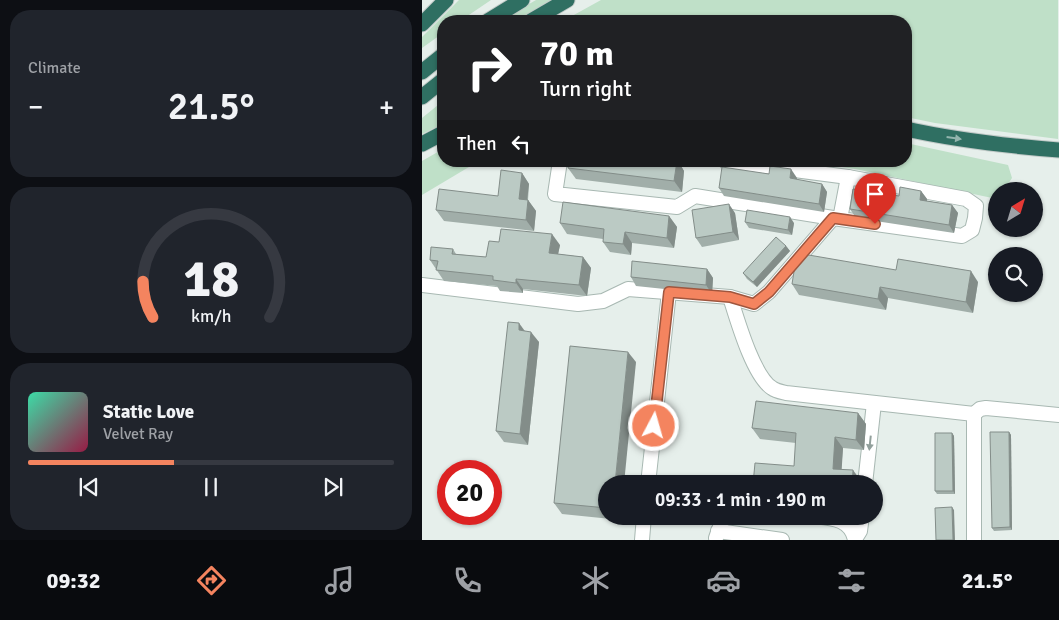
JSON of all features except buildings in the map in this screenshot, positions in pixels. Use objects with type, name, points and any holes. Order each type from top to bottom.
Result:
[{"type":"highway","points":[[422,24],[446,0]]},
{"type":"highway","points":[[498,15],[522,0]]},
{"type":"highway","points":[[541,15],[567,0]]},
{"type":"highway","points":[[422,72],[437,60]]},
{"type":"highway","points":[[422,98],[437,85]]},
{"type":"highway","points":[[912,130],[1009,146],[1058,150]]},
{"type":"highway","points":[[422,144],[437,136]]},
{"type":"street","points":[[559,167],[555,194],[677,207],[695,196],[837,219],[962,236],[972,230],[976,206],[966,199],[848,177],[771,167]]},
{"type":"street","points":[[422,285],[578,304],[603,302],[628,288],[730,297],[754,304],[769,292],[837,219],[848,177]]},
{"type":"street","points":[[649,475],[669,292]]},
{"type":"street","points":[[730,297],[740,331],[756,368],[762,379],[772,388],[786,393],[974,414],[980,409],[986,408],[1058,415]]},
{"type":"street","points":[[867,475],[874,403]]},
{"type":"street","points":[[974,414],[974,540]]},
{"type":"street","points":[[642,540],[643,525]]},
{"type":"street","points":[[847,525],[855,539]]},
{"type":"street","points":[[855,539],[860,531],[861,525]]},
{"type":"street","points":[[717,535],[782,540]]},
{"type":"green space","points":[[459,0],[491,0],[469,15],[444,15]]},
{"type":"green space","points":[[536,0],[551,0],[525,15],[510,15]]},
{"type":"green space","points":[[601,0],[1058,0],[1058,139],[912,118],[912,15],[574,15]]},
{"type":"green space","points":[[437,22],[437,37],[422,48],[422,37]]},
{"type":"green space","points":[[437,106],[437,127],[422,134],[422,118]]},
{"type":"green space","points":[[912,144],[1008,165],[1012,178],[1009,182],[988,182],[988,197],[842,167],[912,167]]},
{"type":"green space","points":[[437,152],[437,167],[469,167],[422,195],[422,161]]},
{"type":"route","points":[[654,426],[669,292],[730,297],[754,304],[769,292],[833,218],[875,224]]}]
